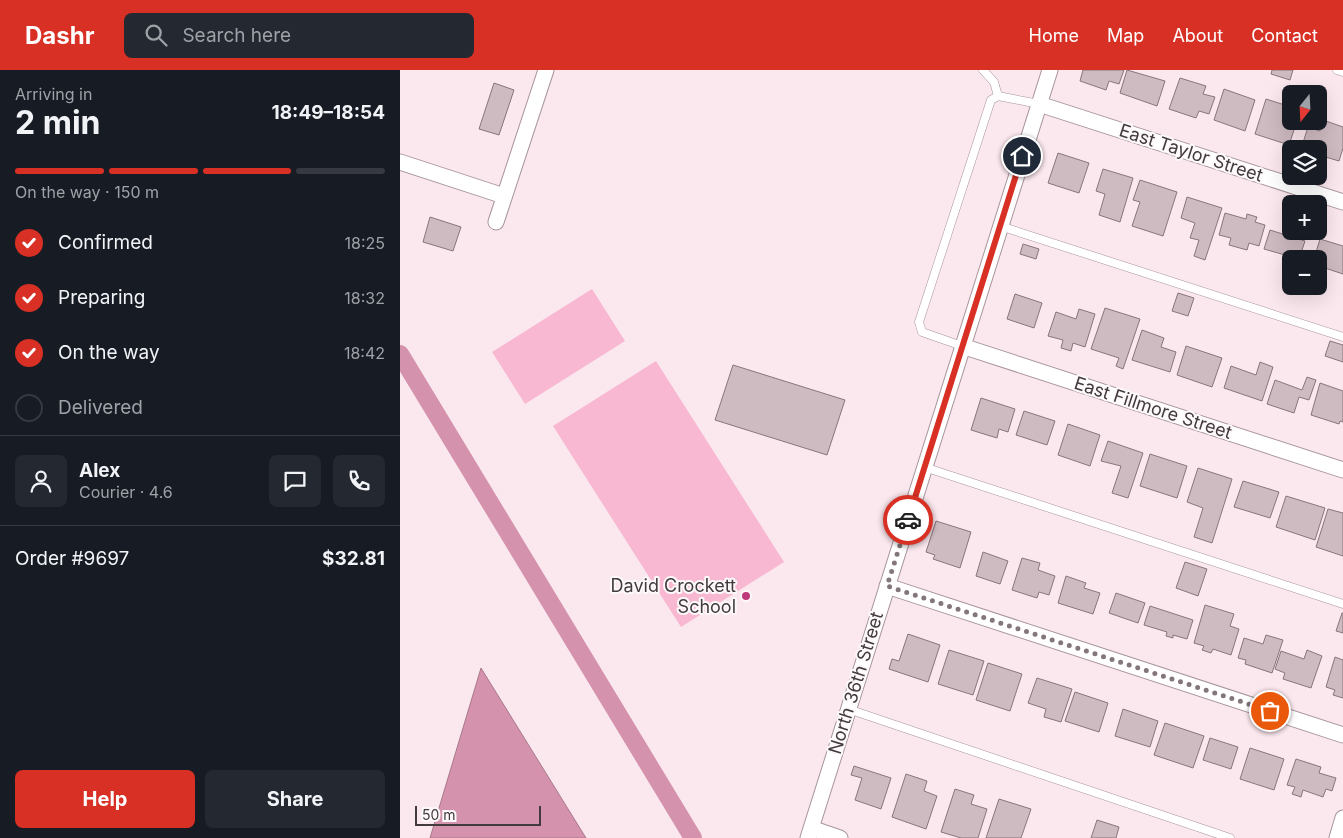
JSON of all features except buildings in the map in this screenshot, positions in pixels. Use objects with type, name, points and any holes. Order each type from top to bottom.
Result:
[{"type":"street","points":[[496,222],[546,70]]},
{"type":"street","name":"North 36th Street","points":[[809,833],[1050,70]]},
{"type":"street","name":"East Taylor Street","points":[[1039,104],[1343,202]]},
{"type":"street","points":[[400,162],[504,196]]},
{"type":"street","name":"East Fillmore Street","points":[[962,346],[1343,470]]},
{"type":"street","points":[[887,586],[1343,734]]},
{"type":"street","points":[[1337,838],[1343,818]]},
{"type":"street","points":[[809,833],[840,838]]},
{"type":"lane","points":[[983,70],[994,82],[998,96]]},
{"type":"lane","points":[[1337,70],[1343,72]]},
{"type":"lane","points":[[962,346],[922,332],[919,322],[991,100],[998,96],[1039,104]]},
{"type":"lane","points":[[1000,226],[1343,337]]},
{"type":"lane","points":[[924,467],[1343,604]]},
{"type":"lane","points":[[848,709],[1230,838]]},
{"type":"shaded area","points":[[592,289],[625,341],[525,404],[492,352]]},
{"type":"shaded area","points":[[656,361],[784,562],[681,627],[553,426]]},
{"type":"shaded area","points":[[481,668],[586,838],[430,838]]},
{"type":"waterway","points":[[400,354],[693,838]]},
{"type":"way so far","points":[[908,520],[887,586],[1270,711]]},
{"type":"place","name":"David Crockett School","points":[[746,596]]},
{"type":"route","points":[[908,520],[1022,156]]}]
